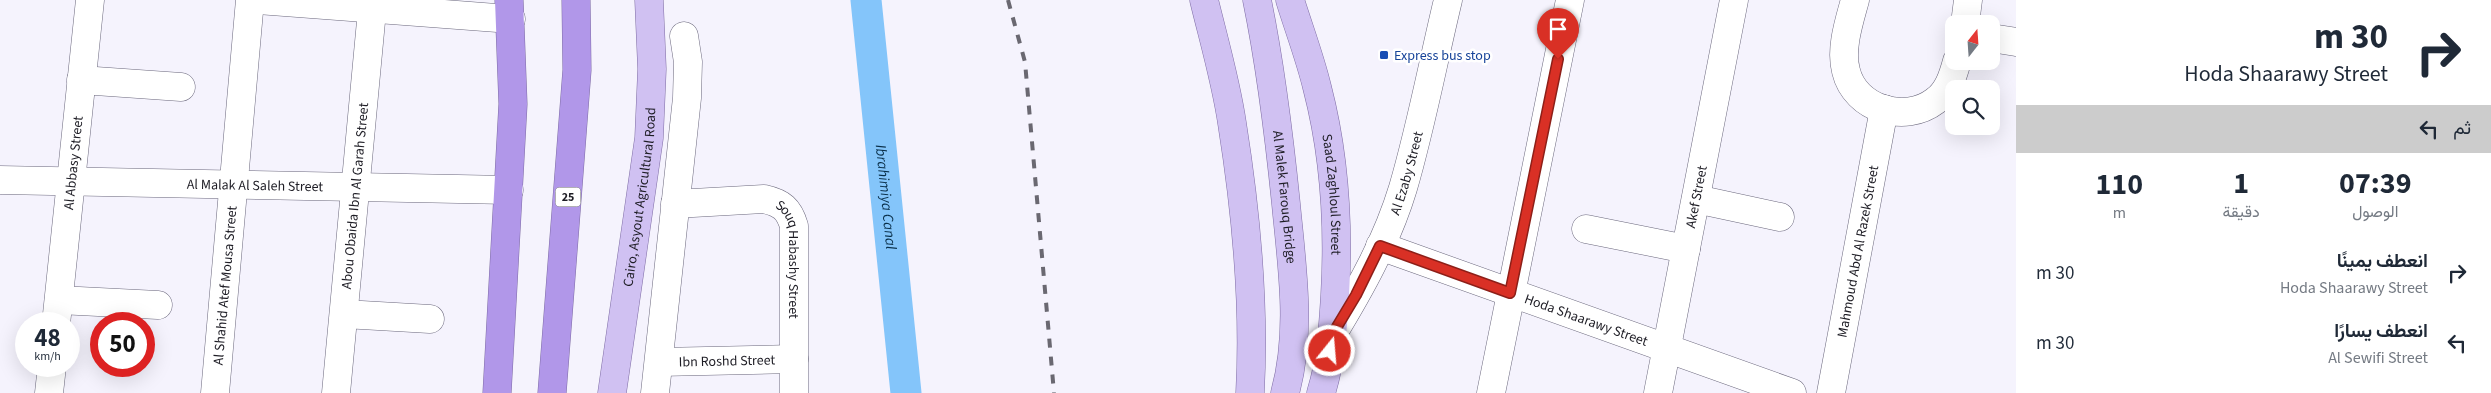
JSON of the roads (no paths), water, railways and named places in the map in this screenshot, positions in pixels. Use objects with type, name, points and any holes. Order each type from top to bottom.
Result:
[{"type":"highway","name":"25","points":[[552,393],[577,70],[576,0]]},
{"type":"highway","points":[[497,393],[513,104],[510,9]]},
{"type":"main road","name":"Cairo, Asyout Agricultural Road","points":[[612,393],[649,138],[652,69],[649,0]]},
{"type":"main road","points":[[1204,0],[1232,122],[1246,235],[1251,347],[1250,393]]},
{"type":"main road","name":"Al Malek Farouq Bridge","points":[[1257,0],[1270,64],[1288,227],[1296,321],[1287,384]]},
{"type":"main road","name":"Saad Zaghloul Street","points":[[1290,0],[1318,87],[1333,166],[1337,260],[1332,335],[1321,393]]},
{"type":"main road","points":[[1251,347],[1262,365],[1287,384],[1309,367],[1332,335]]},
{"type":"street","name":"Al Abbasy Street","points":[[57,312],[90,0]]},
{"type":"street","name":"Al Shahid Atef Mousa Street","points":[[215,393],[250,0]]},
{"type":"street","points":[[258,0],[510,9]]},
{"type":"street","name":"Al Ezaby Street","points":[[1332,335],[1356,295],[1380,246],[1403,188],[1448,0]]},
{"type":"street","points":[[1491,393],[1570,0]]},
{"type":"street","name":"Akef Street","points":[[1658,393],[1734,0]]},
{"type":"street","points":[[1966,15],[1968,0]]},
{"type":"street","points":[[1848,1],[1844,47],[1845,70],[1855,91],[1864,101],[1884,109],[1906,113],[1922,109],[1936,100],[1947,88],[1954,70]]},
{"type":"street","name":"Abou Obaida Ibn Al Garah Street","points":[[336,393],[373,4]]},
{"type":"street","points":[[655,393],[687,98],[688,62],[684,36]]},
{"type":"street","points":[[2000,39],[2016,42]]},
{"type":"street","points":[[81,80],[181,87]]},
{"type":"street","name":"Mahmoud Abd Al Razek Street","points":[[1831,393],[1884,109]]},
{"type":"street","name":"Al Malak Al Saleh Street","points":[[0,180],[509,190]]},
{"type":"street","name":"Souq Habashy Street","points":[[674,204],[764,199],[779,202],[790,212],[794,226],[794,393]]},
{"type":"street","points":[[1696,199],[1780,217]]},
{"type":"street","points":[[1586,229],[1686,249]]},
{"type":"street","name":"Hoda Shaarawy Street","points":[[1380,246],[1792,393]]},
{"type":"street","points":[[57,312],[158,306]]},
{"type":"street","points":[[344,314],[430,319]]},
{"type":"street","name":"Ibn Roshd Street","points":[[659,362],[794,359]]},
{"type":"street","points":[[49,393],[51,377]]},
{"type":"waterway","name":"Ibrahimiya Canal","points":[[866,0],[906,393]]},
{"type":"railway","points":[[1008,0],[1025,62],[1054,393]]},
{"type":"place","name":"Express bus stop","points":[[1384,55]]}]
